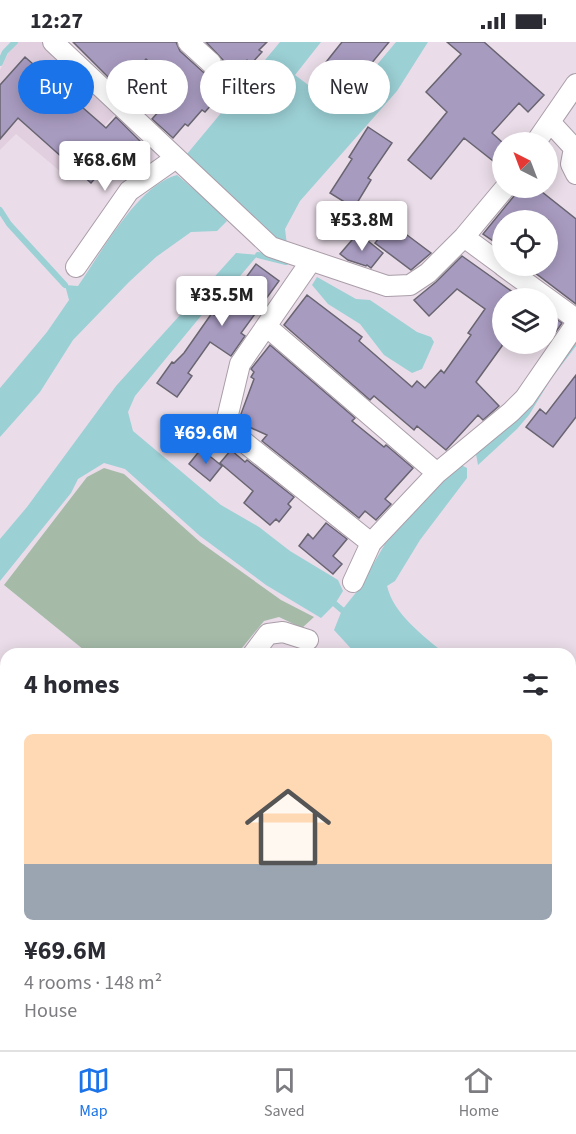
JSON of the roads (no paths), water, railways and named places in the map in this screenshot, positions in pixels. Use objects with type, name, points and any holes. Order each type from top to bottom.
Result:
[{"type":"street","points":[[53,42],[271,247],[387,286],[410,285],[428,273],[464,237],[497,198]]},
{"type":"street","points":[[188,42],[208,60]]},
{"type":"street","points":[[542,132],[576,84]]},
{"type":"street","points":[[549,122],[574,148],[572,164],[576,174]]},
{"type":"street","points":[[76,267],[129,190],[179,161]]},
{"type":"street","points":[[464,237],[492,257]]},
{"type":"street","points":[[311,261],[240,364],[225,427],[371,543]]},
{"type":"street","points":[[518,276],[576,319]]},
{"type":"street","points":[[353,582],[371,543],[437,473],[525,398],[576,324]]},
{"type":"street","points":[[266,326],[437,473]]},
{"type":"street","points":[[258,648],[268,634],[283,632],[308,640]]},
{"type":"water","points":[[280,42],[321,42],[296,74],[296,60],[265,60]]},
{"type":"water","points":[[396,42],[428,42],[390,99],[390,60],[381,60]]},
{"type":"water","points":[[296,76],[308,85],[308,114],[377,114],[300,201],[285,229],[287,245],[271,236],[187,154],[220,114],[296,114]]},
{"type":"water","points":[[177,175],[208,201],[227,221],[217,231],[191,232],[156,257],[129,282],[73,340],[40,392],[0,437],[0,388],[47,332],[69,300],[65,285],[78,286],[109,239],[135,206],[162,181]]},
{"type":"water","points":[[236,253],[258,255],[235,282],[219,294],[135,396],[128,412],[133,431],[221,505],[259,527],[290,551],[338,580],[343,591],[335,604],[321,618],[266,585],[200,536],[125,469],[104,463],[78,479],[71,493],[0,581],[0,539],[27,507],[116,386]]},
{"type":"water","points":[[317,277],[356,299],[370,300],[417,332],[431,337],[434,342],[422,369],[412,373],[384,355],[360,324],[328,304],[312,285]]},
{"type":"water","points":[[576,335],[576,346],[551,379],[529,415],[478,465],[476,454],[523,410]]},
{"type":"water","points":[[461,465],[467,468],[467,478],[420,540],[395,581],[387,586],[403,615],[438,648],[350,648],[334,630],[342,610],[358,590],[385,544]]},
{"type":"waterway","points":[[0,63],[5,52],[15,42]]},
{"type":"waterway","points":[[0,210],[9,224],[65,285]]},
{"type":"waterway","points":[[258,255],[286,262]]},
{"type":"waterway","points":[[335,604],[342,610]]}]
